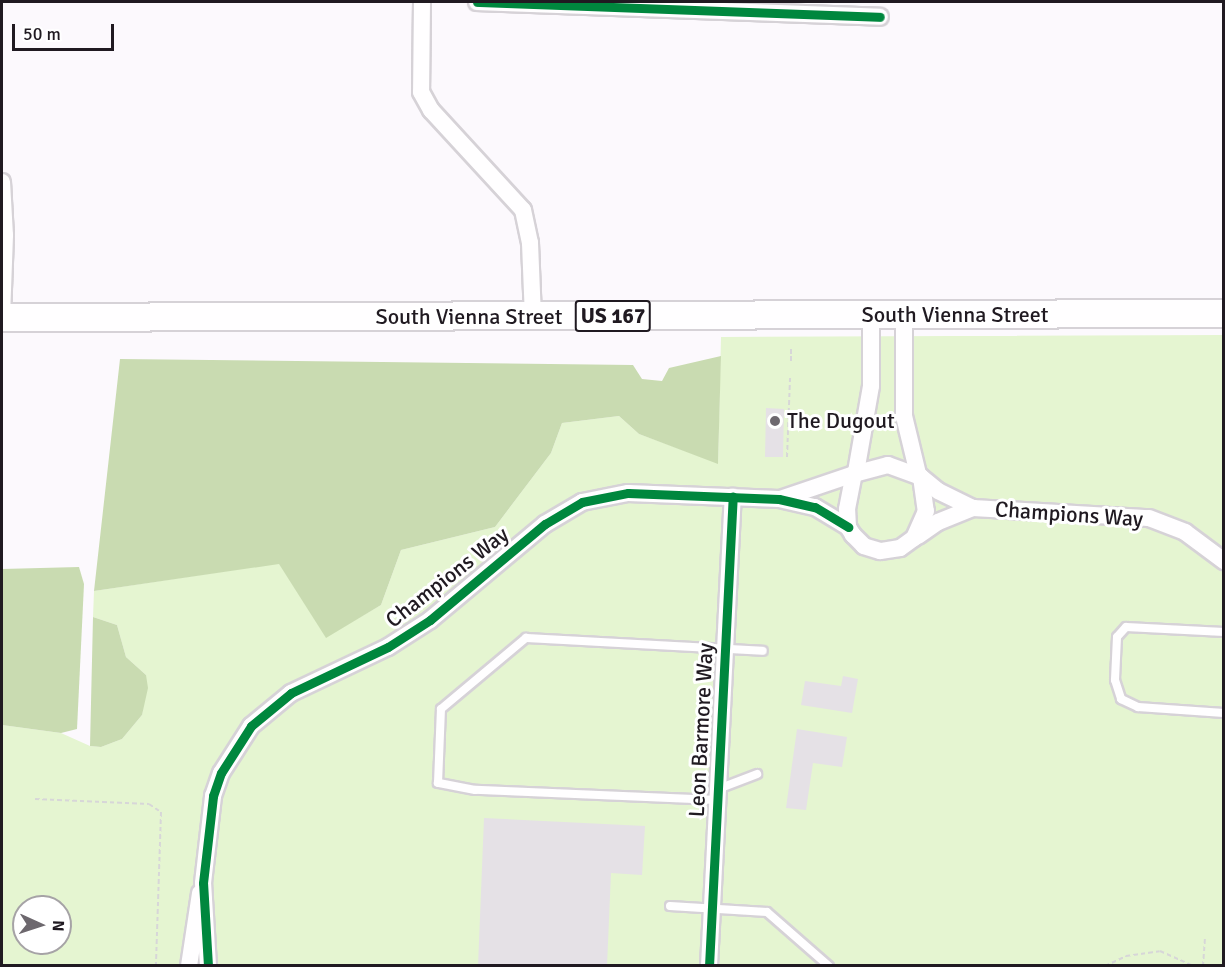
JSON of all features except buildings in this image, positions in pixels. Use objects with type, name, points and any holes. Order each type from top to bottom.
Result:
[{"type":"highway","name":"South Vienna Street","points":[[2,317],[1224,313]]},
{"type":"street","points":[[422,2],[421,92],[431,110],[523,210],[528,226],[532,317]]},
{"type":"street","points":[[477,2],[880,17]]},
{"type":"street","points":[[2,182],[5,235],[2,317]]},
{"type":"street","points":[[848,527],[871,386],[871,315]]},
{"type":"street","points":[[904,315],[904,416],[920,476],[926,511],[914,538]]},
{"type":"street","name":"Champions Way","points":[[779,499],[855,473],[888,465],[920,476],[938,491],[973,508],[1149,518],[1185,532],[1224,561]]},
{"type":"street","name":"Champions Way","points":[[189,966],[203,883],[208,818],[222,773],[251,726],[291,693],[388,646],[430,620],[545,524],[582,502],[628,493],[779,499],[815,507],[848,527],[864,546],[880,552],[900,548],[938,522],[973,508]]},
{"type":"street","name":"Leon Barmore Way","points":[[709,966],[733,498]]},
{"type":"street","name":"Champions Way","points":[[203,883],[208,966]]},
{"type":"lane","points":[[1224,632],[1126,627],[1117,637],[1115,680],[1121,699],[1138,707],[1224,713]]},
{"type":"lane","points":[[757,774],[717,795],[475,790],[438,783],[441,709],[526,638],[763,651]]},
{"type":"lane","points":[[670,906],[767,912],[829,966]]},
{"type":"path","points":[[790,361],[791,349]]},
{"type":"path","points":[[787,457],[790,378]]},
{"type":"path","points":[[35,799],[149,804],[161,812],[156,966]]},
{"type":"path","points":[[1203,966],[1205,937]]},
{"type":"path","points":[[1105,966],[1125,956],[1160,951],[1194,966]]},
{"type":"green space","points":[[1223,335],[1223,965],[2,966],[2,725],[61,733],[90,746],[101,747],[122,739],[142,715],[146,675],[126,657],[117,625],[93,617],[94,591],[279,563],[326,637],[381,605],[401,550],[495,527],[551,453],[562,423],[619,416],[639,434],[718,463],[721,337]]},
{"type":"green space","points":[[721,356],[718,464],[639,434],[619,416],[562,423],[551,453],[495,527],[401,550],[381,605],[326,638],[279,564],[94,591],[120,359],[633,365],[642,379],[662,381],[669,368]]},
{"type":"green space","points":[[79,567],[84,584],[77,729],[61,733],[2,725],[2,569]]},
{"type":"green space","points":[[93,617],[117,625],[126,657],[146,675],[148,688],[142,715],[122,739],[101,747],[90,746]]},
{"type":"cycle path","points":[[477,2],[880,17]]},
{"type":"cycle path","points":[[208,966],[203,883],[213,796],[221,773],[251,726],[291,693],[388,647],[430,620],[545,524],[582,502],[628,493],[779,499],[815,507],[848,527]]},
{"type":"cycle path","points":[[709,966],[733,497]]},
{"type":"place","name":"The Dugout","points":[[775,421]]}]
